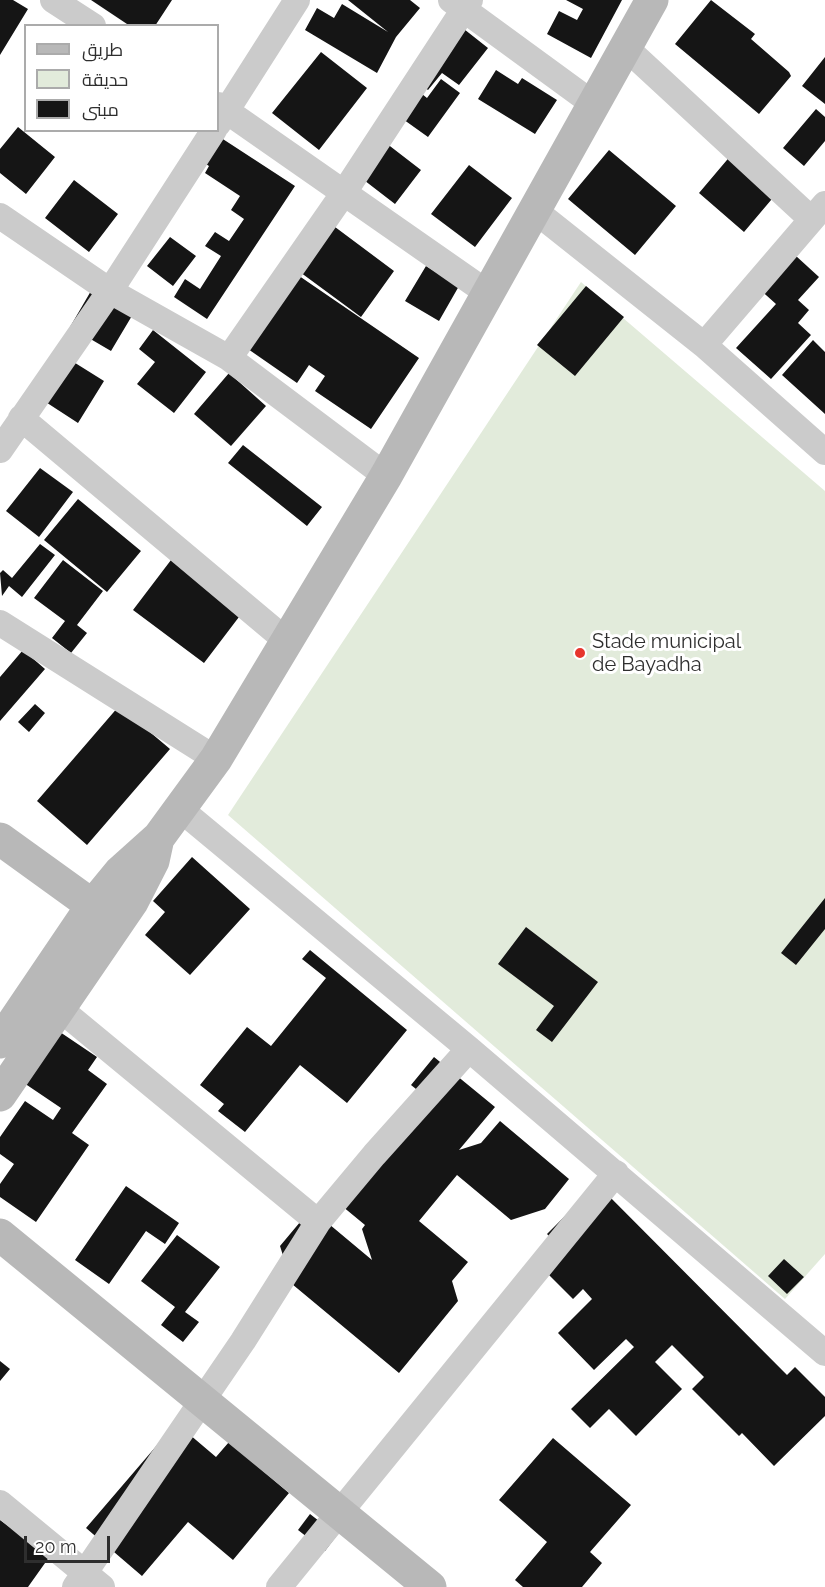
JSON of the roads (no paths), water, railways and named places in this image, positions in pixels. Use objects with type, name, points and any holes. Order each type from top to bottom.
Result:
[{"type":"main road","points":[[0,1095],[60,1009],[105,915],[120,872],[159,837],[180,809],[216,759],[288,642],[386,476],[489,294],[592,103],[652,0]]},
{"type":"main road","points":[[0,840],[105,915]]},
{"type":"main road","points":[[0,1042],[105,915]]},
{"type":"main road","points":[[0,1235],[430,1587]]},
{"type":"street","points":[[53,0],[90,24]]},
{"type":"street","points":[[297,0],[219,118],[343,194],[489,294]]},
{"type":"street","points":[[229,358],[343,194],[462,3],[592,103]]},
{"type":"street","points":[[625,47],[818,211],[704,345]]},
{"type":"street","points":[[0,450],[110,291],[210,132]]},
{"type":"street","points":[[534,210],[704,345],[825,452]]},
{"type":"street","points":[[0,216],[110,291],[229,358],[386,476]]},
{"type":"street","points":[[21,418],[288,642]]},
{"type":"street","points":[[0,623],[216,759]]},
{"type":"street","points":[[180,809],[821,1341]]},
{"type":"street","points":[[60,1009],[318,1222]]},
{"type":"street","points":[[0,1503],[87,1582],[318,1222],[374,1155],[469,1049]]},
{"type":"street","points":[[279,1587],[341,1514],[616,1173]]},
{"type":"place","name":"Stade municipal de Bayadha","points":[[580,653]]}]
